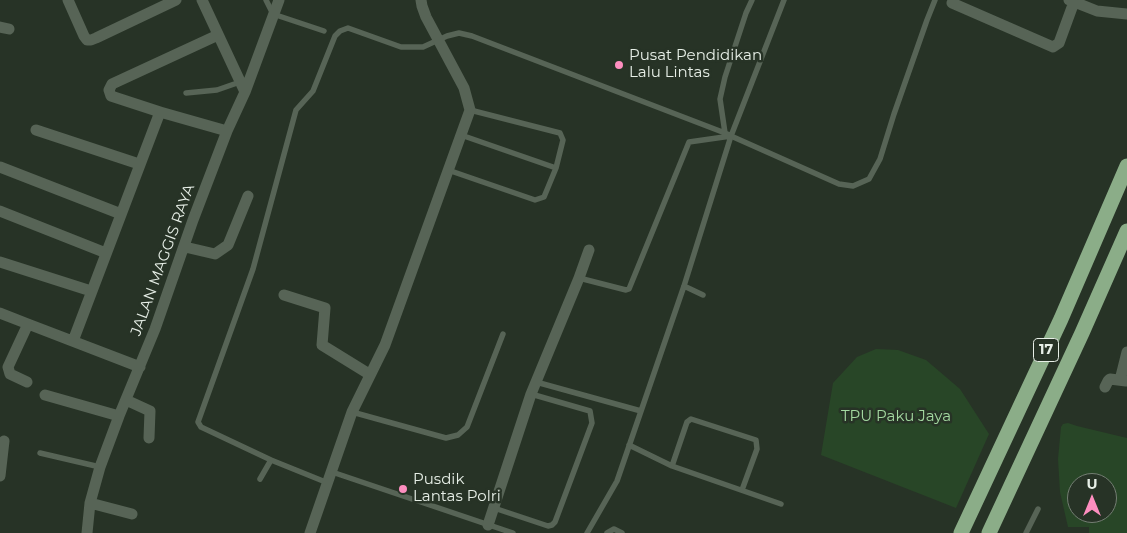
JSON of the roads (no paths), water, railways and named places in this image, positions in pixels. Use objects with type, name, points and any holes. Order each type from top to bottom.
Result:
[{"type":"highway","name":"17","points":[[962,533],[1060,319],[1127,166]]},
{"type":"highway","name":"17","points":[[989,533],[1078,342],[1127,231]]},
{"type":"street","points":[[71,1],[86,40],[91,40],[176,0]]},
{"type":"street","points":[[202,0],[243,87]]},
{"type":"street","name":"JALAN MAGGIS RAYA","points":[[87,533],[90,503],[100,467],[140,367],[243,87],[279,0]]},
{"type":"street","points":[[310,533],[352,412],[385,344],[470,110],[464,88],[426,17],[421,0]]},
{"type":"street","points":[[952,3],[968,5],[1053,46],[1059,43],[1072,1],[1097,11],[1127,14]]},
{"type":"street","points":[[218,35],[112,84],[109,92],[111,96],[227,131]]},
{"type":"street","points":[[73,341],[160,112]]},
{"type":"street","points":[[36,130],[140,164]]},
{"type":"street","points":[[0,167],[121,214]]},
{"type":"street","points":[[185,247],[215,254],[228,245],[248,196]]},
{"type":"street","points":[[0,211],[106,252]]},
{"type":"street","points":[[488,525],[531,394],[589,250]]},
{"type":"street","points":[[0,262],[91,291]]},
{"type":"street","points":[[284,295],[325,308],[322,345],[369,374]]},
{"type":"street","points":[[0,312],[140,367]]},
{"type":"street","points":[[27,382],[10,374],[8,367],[28,324]]},
{"type":"street","points":[[1106,388],[1108,380],[1124,381],[1127,352]]},
{"type":"street","points":[[45,395],[119,416]]},
{"type":"street","points":[[126,400],[150,411],[149,438]]},
{"type":"street","points":[[0,476],[4,441]]},
{"type":"street","points":[[90,503],[132,514]]},
{"type":"lane","points":[[266,0],[273,14],[324,30]]},
{"type":"lane","points":[[728,135],[720,99],[746,13],[752,0]]},
{"type":"lane","points":[[587,533],[617,481],[684,286],[728,135],[784,0]]},
{"type":"lane","points":[[328,483],[271,460],[201,427],[198,422],[253,269],[296,110],[313,91],[335,36],[340,31],[348,28],[401,47],[423,46],[459,33],[484,39],[728,135],[839,184],[853,186],[869,179],[880,159],[900,95],[935,0]]},
{"type":"lane","points":[[186,93],[243,87]]},
{"type":"lane","points":[[448,170],[535,200],[544,197],[556,168],[563,140],[560,133],[470,110]]},
{"type":"lane","points":[[461,135],[556,168]]},
{"type":"lane","points":[[579,278],[626,290],[629,289],[688,144],[690,142],[728,135]]},
{"type":"lane","points":[[684,286],[703,295]]},
{"type":"lane","points":[[352,412],[446,438],[458,435],[467,427],[503,334]]},
{"type":"lane","points":[[536,382],[641,411]]},
{"type":"lane","points":[[494,508],[548,526],[552,525],[555,522],[592,423],[590,411],[531,394]]},
{"type":"lane","points":[[672,466],[687,422],[691,419],[756,440],[757,449],[742,490]]},
{"type":"lane","points":[[629,445],[672,466],[781,504]]},
{"type":"lane","points":[[40,452],[100,467]]},
{"type":"lane","points":[[260,479],[271,460]]},
{"type":"lane","points":[[332,472],[513,533]]},
{"type":"lane","points":[[1026,533],[1038,509]]},
{"type":"lane","points":[[607,533],[614,530],[622,533]]},
{"type":"place","name":"Pusat Pendidikan Lalu Lintas","points":[[619,65]]},
{"type":"place","name":"Pusdik Lantas Polri","points":[[403,489]]},
{"type":"park label","name":"TPU Paku Jaya","points":[[896,417]]}]
